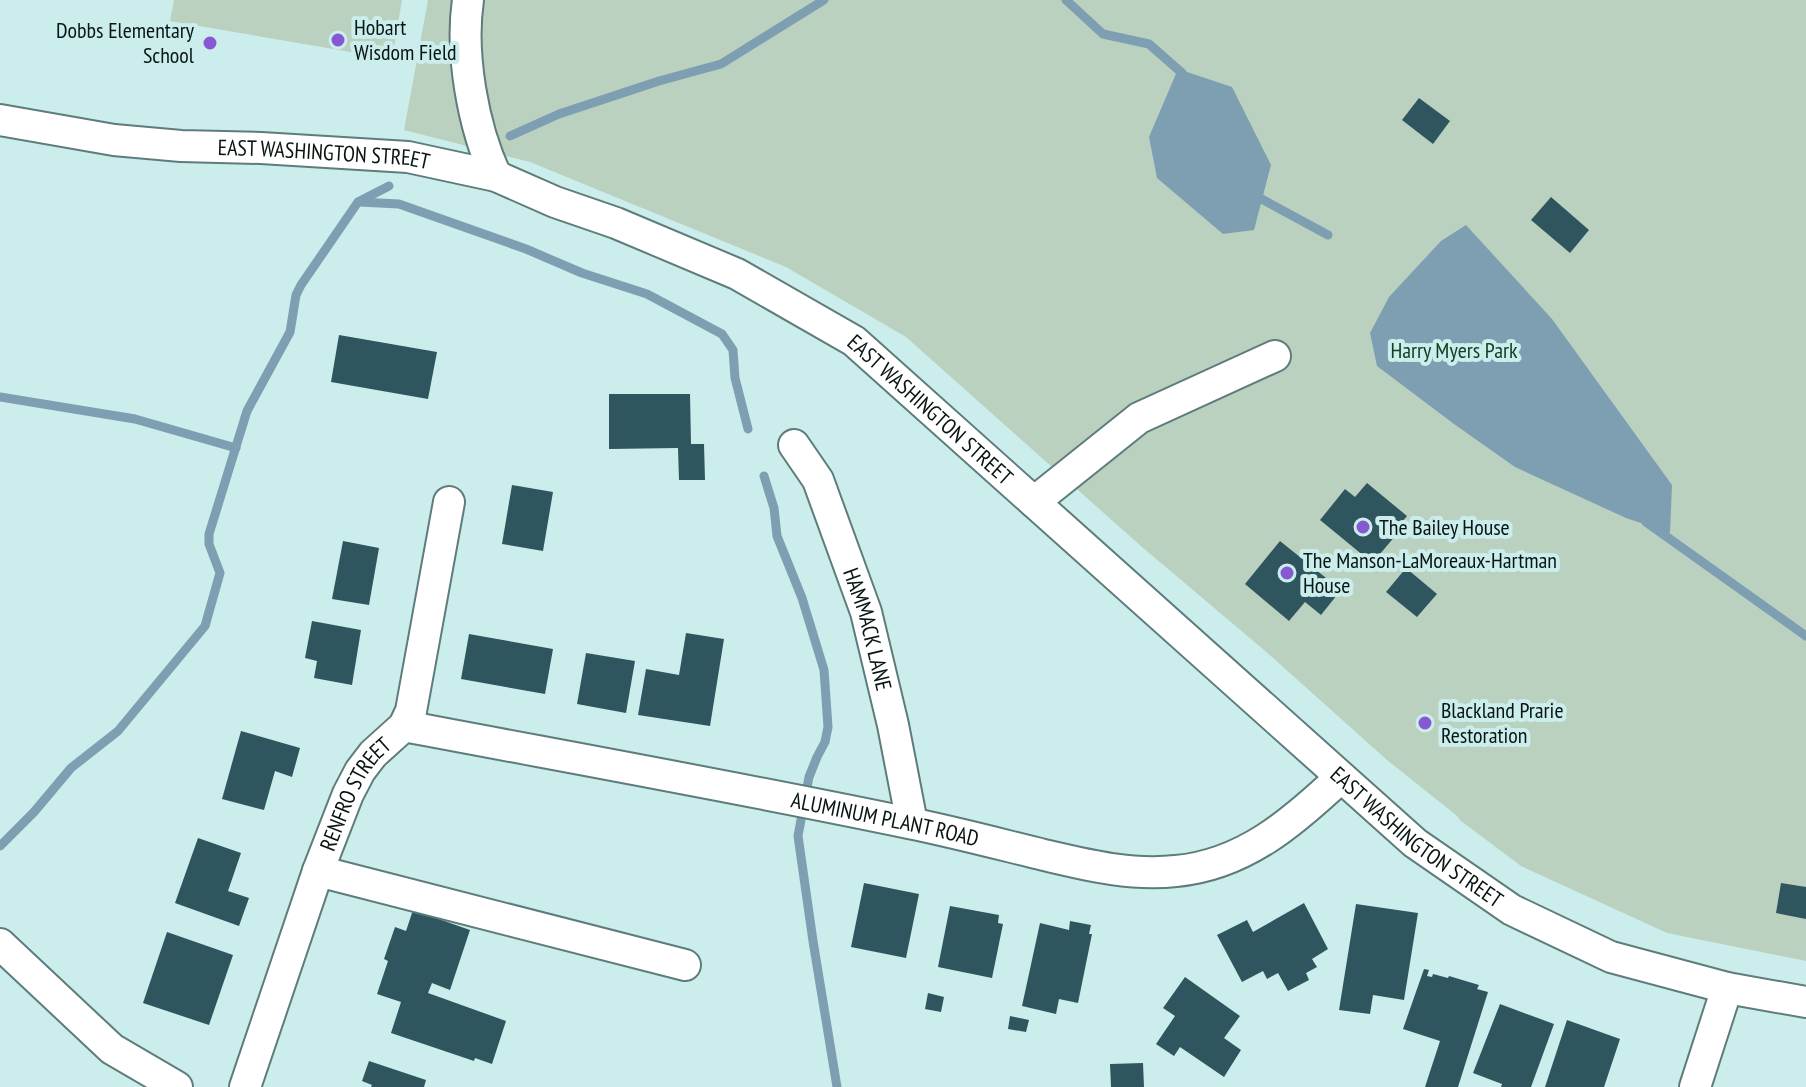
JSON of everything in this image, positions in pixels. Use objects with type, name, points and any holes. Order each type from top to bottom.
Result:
[{"type":"street","points":[[468,0],[465,20],[468,76],[486,154],[496,176]]},
{"type":"street","name":"EAST WASHINGTON STREET","points":[[0,120],[114,140],[408,157],[496,176],[737,274],[854,341],[1415,843],[1512,910],[1611,957],[1727,988]]},
{"type":"street","points":[[1034,502],[1139,418],[1275,356]]},
{"type":"street","name":"HAMMACK LANE","points":[[794,445],[818,480],[866,612],[912,823]]},
{"type":"street","name":"RENFRO STREET","points":[[245,1087],[318,871],[348,794],[373,754],[404,726],[415,694],[449,502]]},
{"type":"street","name":"ALUMINUM PLANT ROAD","points":[[404,726],[912,823],[1103,869],[1176,871],[1240,854],[1301,814],[1340,778]]},
{"type":"street","points":[[318,871],[685,965]]},
{"type":"street","points":[[0,944],[112,1049],[177,1087]]},
{"type":"street","points":[[1695,1087],[1727,988],[1806,1002]]},
{"type":"green space","name":"Hobart Wisdom Field","points":[[174,0],[402,0],[392,59],[170,21]]},
{"type":"green space","name":"Harry Myers Park","points":[[428,0],[1806,0],[1806,961],[1667,933],[1521,866],[1387,760],[906,337],[786,267],[530,162],[404,130]]},
{"type":"water","points":[[1178,69],[1232,87],[1271,165],[1254,230],[1223,234],[1157,178],[1149,137]]},
{"type":"water","points":[[1466,225],[1552,319],[1672,485],[1670,533],[1626,518],[1515,467],[1377,366],[1370,333],[1389,297],[1441,241]]},
{"type":"building","points":[[1419,98],[1450,121],[1433,144],[1402,120]]},
{"type":"building","points":[[1551,197],[1589,230],[1570,253],[1531,220]]},
{"type":"building","points":[[339,335],[437,352],[428,399],[331,382]]},
{"type":"building","points":[[609,394],[690,394],[691,444],[704,444],[705,480],[679,480],[678,448],[609,449]]},
{"type":"building","name":"The Bailey House","points":[[1367,483],[1407,516],[1393,533],[1396,535],[1375,560],[1372,558],[1370,561],[1320,520],[1345,489],[1355,497]]},
{"type":"building","points":[[512,485],[553,492],[543,551],[502,544]]},
{"type":"building","points":[[343,541],[379,548],[369,605],[332,599]]},
{"type":"building","name":"The Manson-LaMoreaux-Hartman House","points":[[1280,541],[1341,590],[1321,615],[1305,602],[1289,621],[1245,584]]},
{"type":"building","points":[[1406,568],[1437,594],[1417,617],[1386,592]]},
{"type":"building","points":[[312,621],[361,630],[352,685],[314,678],[317,661],[305,658]]},
{"type":"building","points":[[686,633],[724,639],[710,726],[638,715],[646,669],[679,675]]},
{"type":"building","points":[[469,634],[553,649],[545,694],[461,679]]},
{"type":"building","points":[[586,653],[635,661],[626,713],[577,704]]},
{"type":"building","points":[[241,731],[300,748],[292,777],[275,771],[264,810],[222,799]]},
{"type":"building","points":[[198,838],[241,853],[228,891],[249,898],[239,926],[175,903]]},
{"type":"building","points":[[864,883],[919,894],[906,958],[851,947]]},
{"type":"building","points":[[1781,883],[1806,887],[1806,919],[1776,913]]},
{"type":"building","points":[[1304,903],[1328,949],[1312,959],[1317,967],[1306,973],[1309,980],[1288,991],[1278,973],[1267,979],[1263,971],[1242,982],[1217,935],[1247,920],[1253,932]]},
{"type":"building","points":[[1356,904],[1418,913],[1404,1000],[1373,995],[1370,1014],[1339,1010]]},
{"type":"building","points":[[950,906],[999,915],[998,923],[1003,924],[992,978],[938,967]]},
{"type":"building","points":[[413,910],[470,930],[450,990],[432,983],[428,993],[506,1021],[492,1064],[475,1058],[474,1061],[391,1033],[401,1002],[377,994],[395,927],[406,931]]},
{"type":"building","points":[[1070,921],[1091,925],[1089,934],[1092,934],[1078,1003],[1059,999],[1056,1014],[1022,1006],[1040,923],[1069,930]]},
{"type":"building","points":[[167,932],[233,955],[209,1025],[143,1003]]},
{"type":"building","points":[[1424,969],[1429,970],[1427,976],[1449,976],[1479,985],[1477,989],[1488,992],[1458,1087],[1425,1087],[1440,1041],[1403,1029]]},
{"type":"building","points":[[1185,977],[1240,1016],[1224,1038],[1241,1050],[1224,1077],[1180,1047],[1174,1056],[1156,1044],[1175,1016],[1163,1008]]},
{"type":"building","points":[[928,993],[944,997],[941,1012],[925,1009]]},
{"type":"building","points":[[1500,1004],[1554,1024],[1531,1087],[1501,1087],[1502,1084],[1473,1073]]},
{"type":"building","points":[[1010,1016],[1029,1020],[1026,1032],[1008,1029]]},
{"type":"building","points":[[1567,1020],[1620,1039],[1604,1087],[1545,1087]]},
{"type":"building","points":[[369,1061],[426,1080],[424,1087],[371,1087],[362,1081]]},
{"type":"building","points":[[1143,1063],[1144,1087],[1111,1087],[1110,1064]]},
{"type":"waterway","points":[[510,136],[559,114],[721,64],[824,0]]},
{"type":"waterway","points":[[1066,0],[1103,34],[1149,44],[1185,78]]},
{"type":"waterway","points":[[0,846],[71,768],[118,731],[205,626],[220,573],[209,544],[209,534],[247,411],[290,332],[296,295],[301,285],[358,202],[389,186]]},
{"type":"waterway","points":[[1256,193],[1258,197],[1328,235]]},
{"type":"waterway","points":[[359,202],[399,204],[526,249],[582,273],[647,294],[722,334],[733,350],[735,378],[748,429]]},
{"type":"waterway","points":[[0,397],[135,419],[236,448]]},
{"type":"waterway","points":[[764,476],[774,508],[777,536],[802,598],[824,670],[828,727],[825,742],[809,777],[798,836],[837,1087]]},
{"type":"waterway","points":[[1646,522],[1806,636]]},
{"type":"place","name":"Hobart Wisdom Field","points":[[338,40]]},
{"type":"place","name":"Dobbs Elementary School","points":[[210,43]]},
{"type":"place","name":"The Bailey House","points":[[1363,527]]},
{"type":"place","name":"The Manson-LaMoreaux-Hartman House","points":[[1287,573]]},
{"type":"place","name":"Blackland Prarie Restoration","points":[[1425,723]]}]
